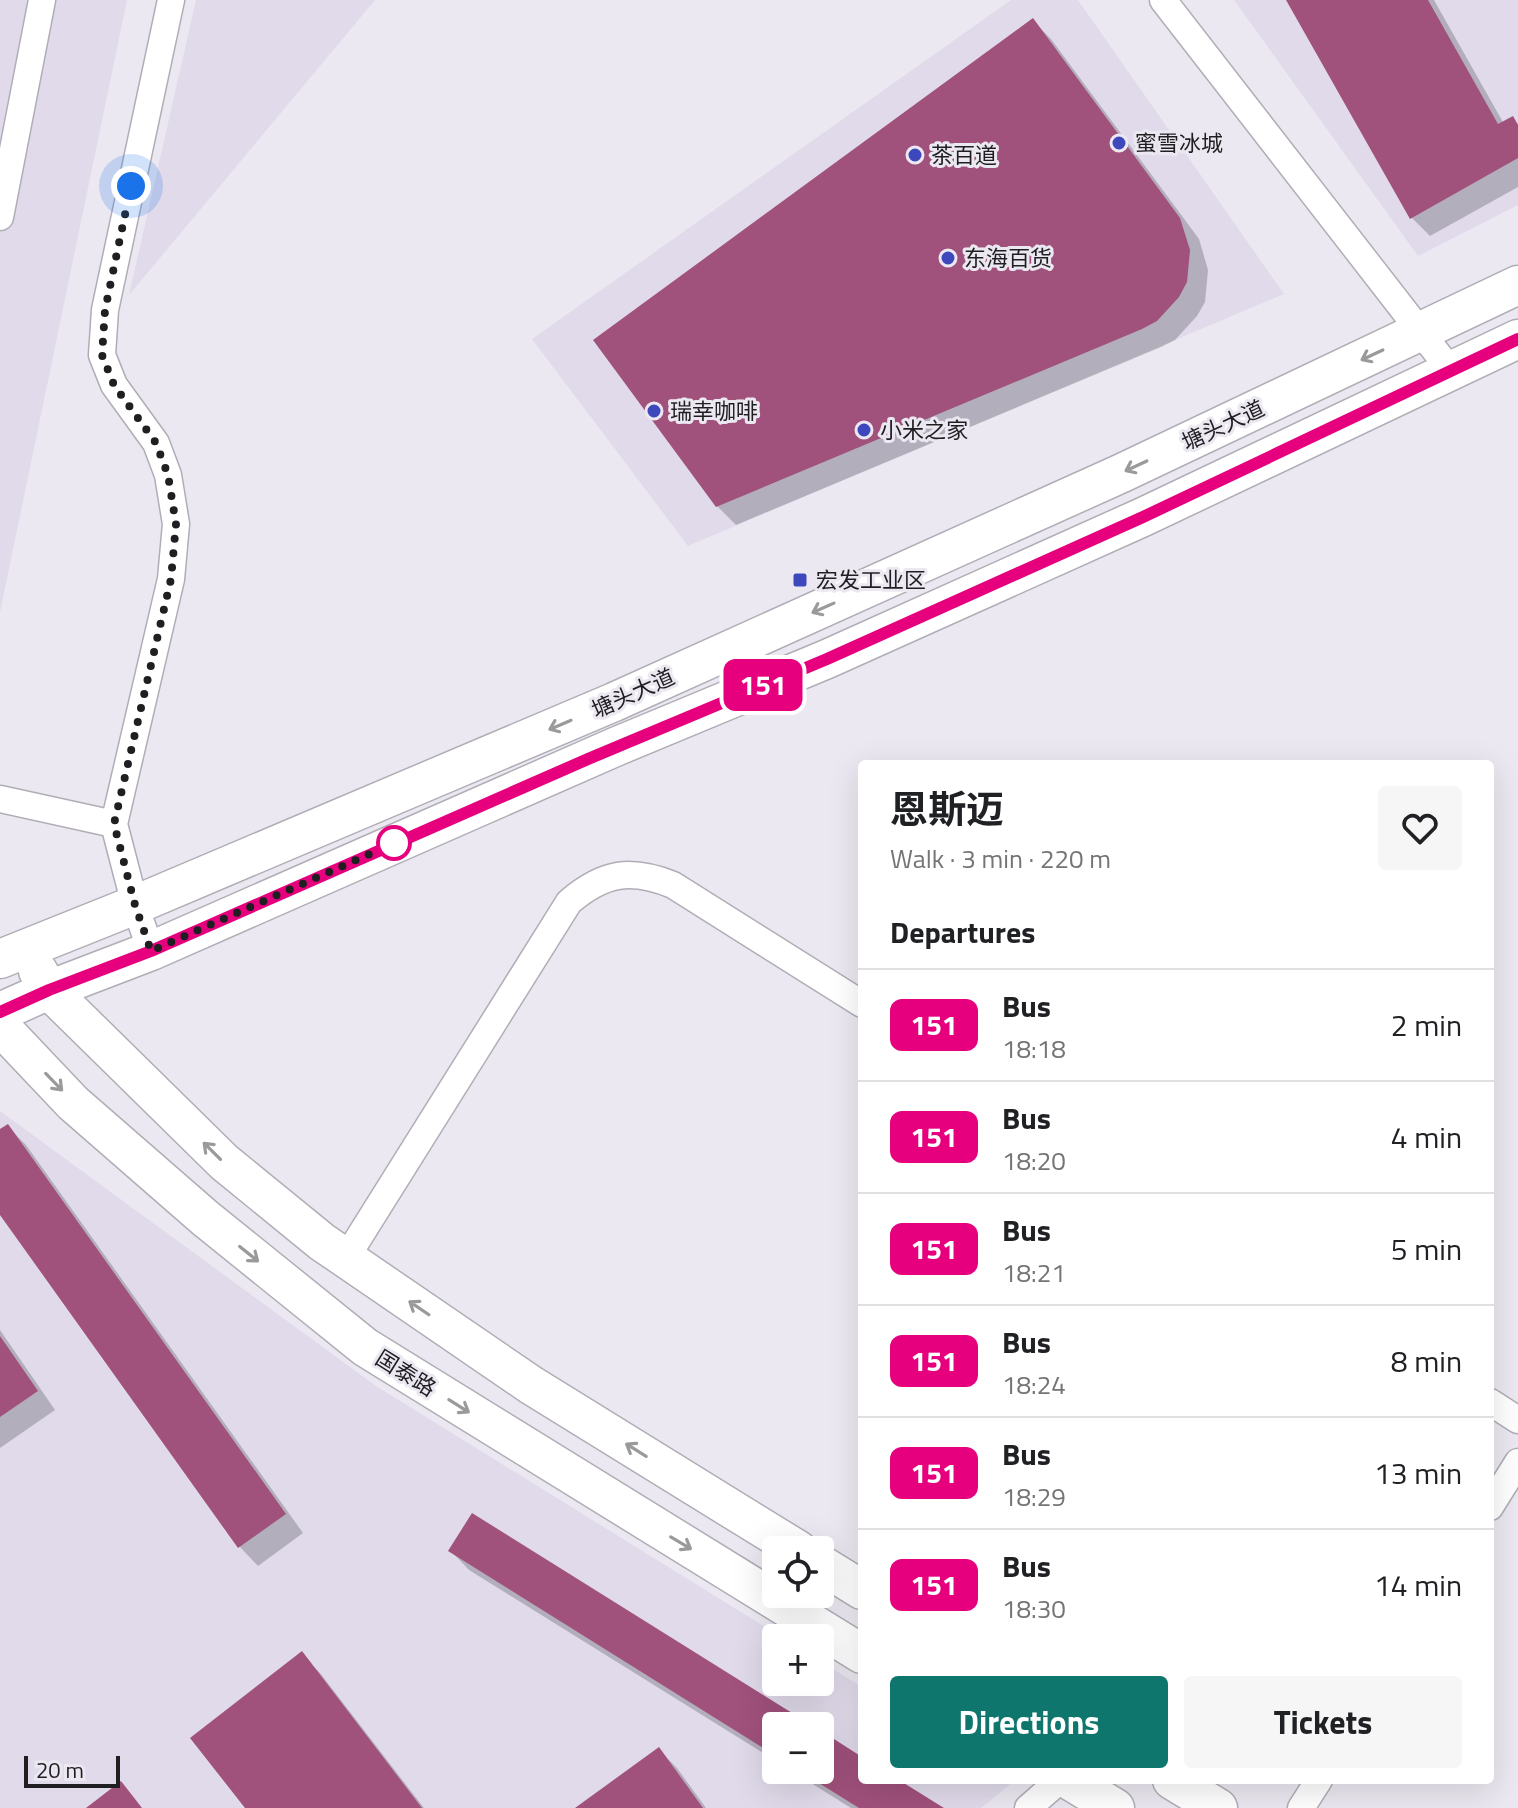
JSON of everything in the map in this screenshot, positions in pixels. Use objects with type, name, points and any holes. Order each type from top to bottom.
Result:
[{"type":"main road","name":"塘头大道","points":[[12,953],[135,905],[655,683],[1122,473],[1518,285]]},
{"type":"main road","name":"塘头大道","points":[[0,1012],[151,951],[600,753],[841,653],[1143,517],[1518,339]]},
{"type":"main road","points":[[12,953],[224,1162],[346,1258],[531,1385],[775,1536]]},
{"type":"main road","name":"国泰路","points":[[0,1026],[85,1113],[205,1218],[365,1347],[858,1652]]},
{"type":"main road","points":[[834,1573],[858,1588]]},
{"type":"main road","points":[[1076,1784],[1115,1808]]},
{"type":"main road","points":[[1179,1784],[1218,1808]]},
{"type":"street","points":[[0,217],[42,0]]},
{"type":"street","points":[[151,951],[135,905],[114,824],[171,579],[176,524],[168,475],[156,443],[114,385],[102,355],[105,310],[171,0]]},
{"type":"street","points":[[1163,0],[1451,371]]},
{"type":"street","points":[[0,799],[114,824]]},
{"type":"street","points":[[346,1258],[569,902],[586,887],[607,877],[629,874],[652,876],[673,885],[858,1001]]},
{"type":"street","points":[[1494,1405],[1518,1420]]},
{"type":"street","points":[[1494,1501],[1518,1462]]},
{"type":"street","points":[[1028,1808],[1055,1784]]},
{"type":"street","points":[[1301,1808],[1316,1784]]},
{"type":"shaded area","points":[[0,0],[127,0],[0,612]]},
{"type":"shaded area","points":[[196,0],[375,0],[129,295]]},
{"type":"shaded area","name":"东海百货","points":[[1011,0],[1078,0],[1284,294],[688,546],[532,339]]},
{"type":"shaded area","points":[[1234,0],[1518,0],[1518,205],[1418,256]]},
{"type":"shaded area","points":[[0,1111],[376,1386],[762,1625],[762,1696],[834,1696],[834,1670],[858,1685],[858,1784],[1010,1784],[981,1808],[0,1808]]},
{"type":"building","points":[[1286,0],[1428,0],[1498,124],[1513,116],[1518,125],[1518,158],[1410,219]]},
{"type":"building","name":"东海百货","points":[[1033,18],[1180,218],[1190,250],[1187,282],[1179,297],[1157,321],[1142,329],[716,507],[593,340]]},
{"type":"building","points":[[8,1124],[286,1514],[238,1548],[0,1215],[0,1129]]},
{"type":"building","points":[[0,1336],[38,1391],[0,1417]]},
{"type":"building","points":[[472,1513],[791,1712],[762,1712],[762,1747],[448,1551]]},
{"type":"building","points":[[302,1651],[422,1808],[245,1808],[190,1738]]},
{"type":"building","points":[[834,1739],[858,1754],[858,1784],[905,1784],[944,1808],[859,1808],[820,1784],[834,1784]]},
{"type":"building","points":[[659,1747],[703,1808],[575,1808]]},
{"type":"building","points":[[121,1781],[142,1808],[86,1808]]},
{"type":"bus line","name":"151","points":[[0,1012],[151,951],[588,759],[827,659],[1143,517],[1518,339]]},
{"type":"place","name":"蜜雪冰城","points":[[1119,143]]},
{"type":"place","name":"茶百道","points":[[915,155]]},
{"type":"place","name":"东海百货","points":[[948,258]]},
{"type":"place","name":"瑞幸咖啡","points":[[654,411]]},
{"type":"place","name":"小米之家","points":[[864,430]]},
{"type":"place","name":"宏发工业区","points":[[800,580]]},
{"type":"route","points":[[131,186],[105,310],[102,355],[114,385],[156,443],[168,475],[176,524],[171,579],[114,824],[135,905],[151,951],[399,841],[394,843]]}]
